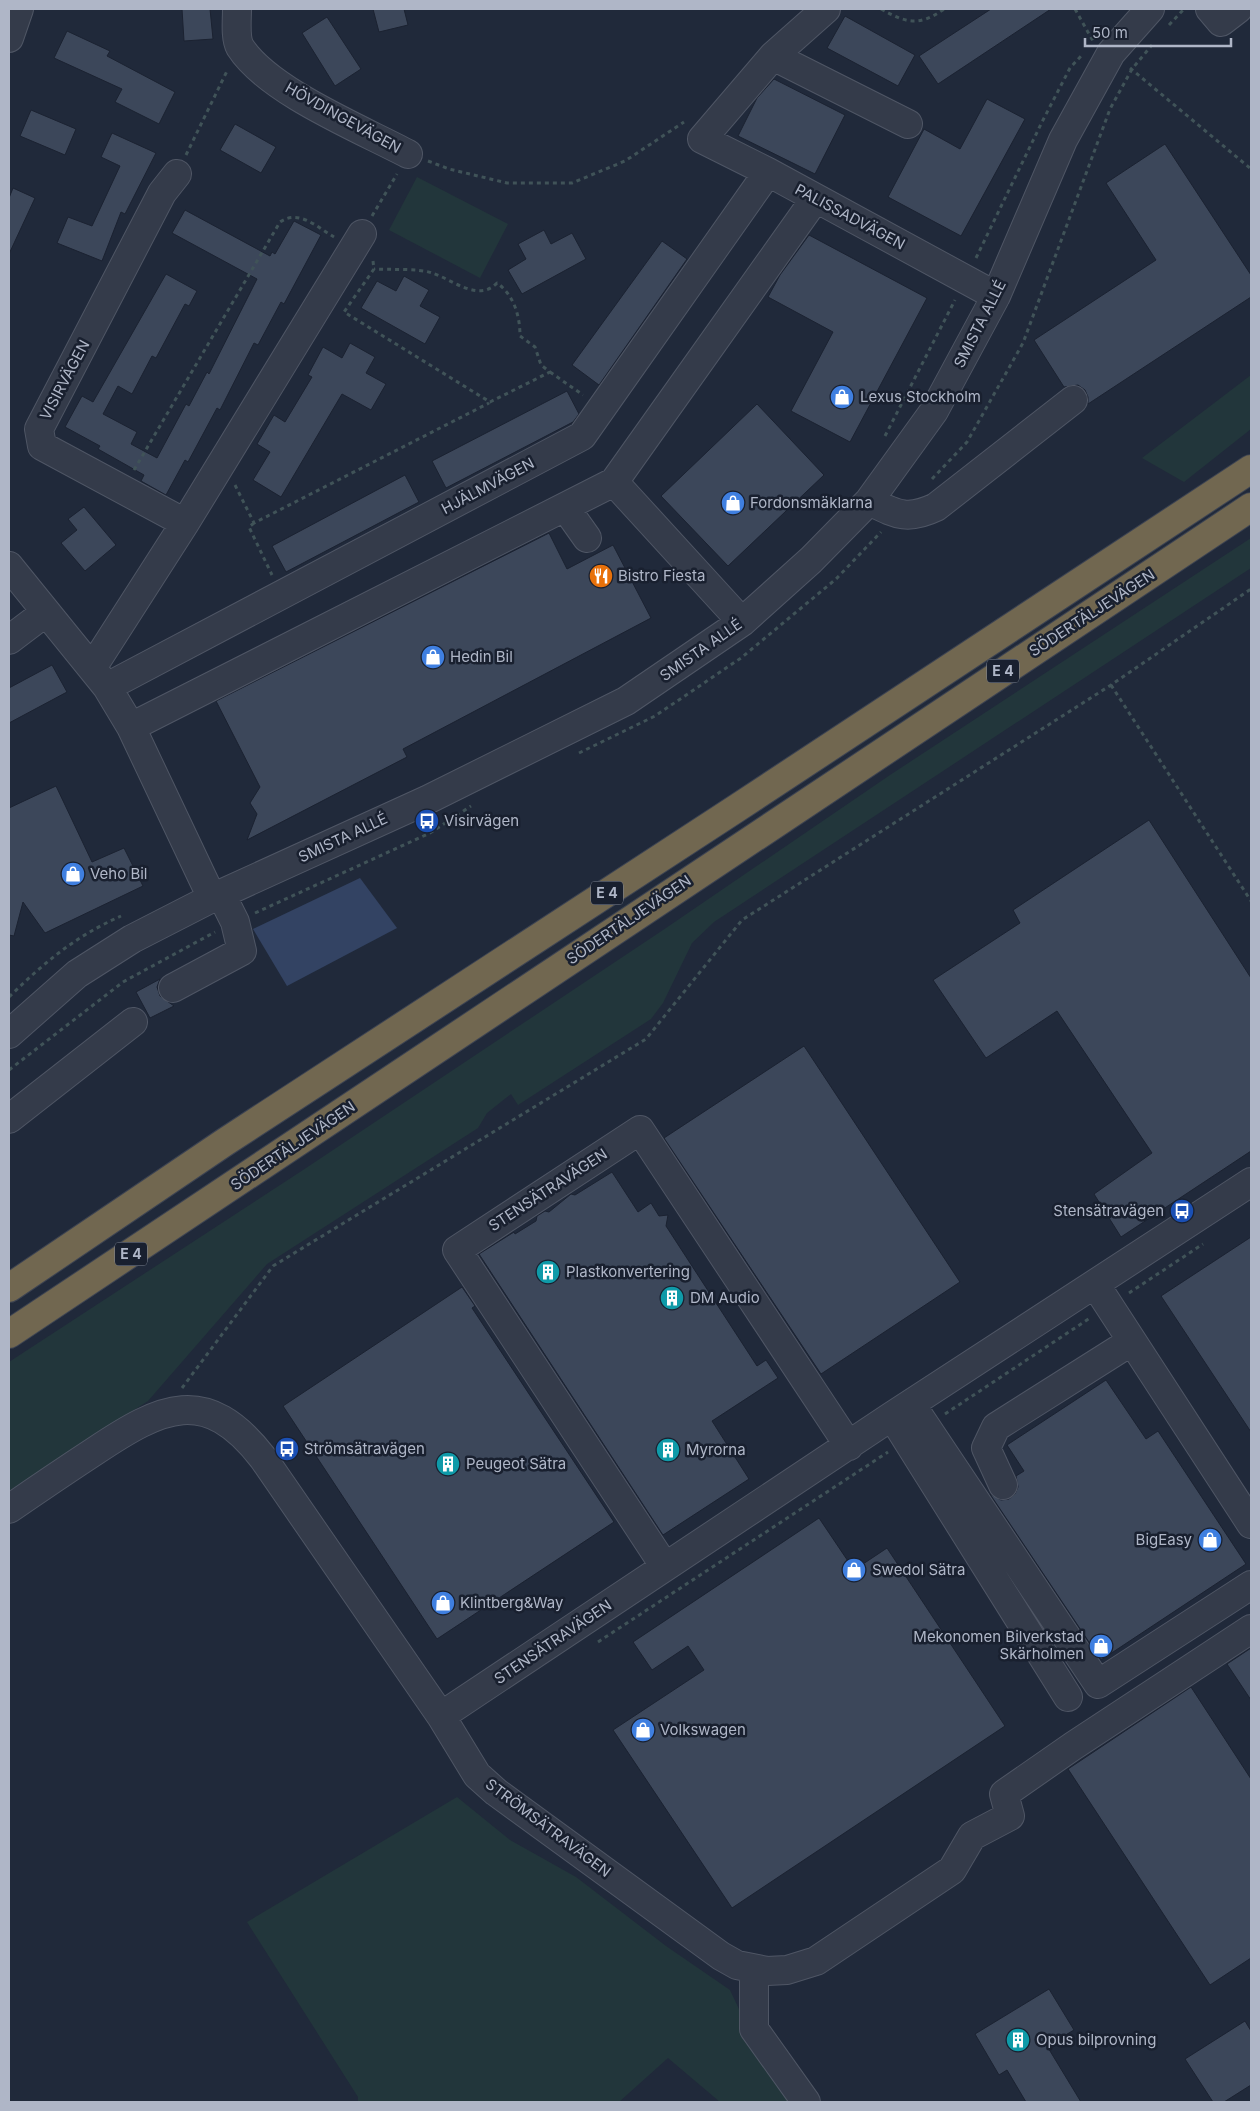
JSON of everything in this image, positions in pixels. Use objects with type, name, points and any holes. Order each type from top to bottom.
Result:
[{"type":"highway","name":"E 4","points":[[9,1288],[225,1142],[745,803],[1251,469]]},
{"type":"highway","name":"SÖDERTÄLJEVÄGEN","points":[[9,1334],[1251,507]]},
{"type":"street","points":[[9,38],[19,9]]},
{"type":"street","points":[[237,9],[239,45]]},
{"type":"street","points":[[696,128],[826,9]]},
{"type":"street","name":"SMISTA ALLÉ","points":[[9,1034],[77,974],[132,939],[217,896],[427,800],[626,701],[742,622],[812,560],[869,501],[934,411],[996,296],[1064,140],[1111,53],[1150,9]]},
{"type":"street","points":[[1210,9],[1221,22],[1238,9]]},
{"type":"street","name":"HÖVDINGEVÄGEN","points":[[239,45],[257,67],[293,94],[408,154]]},
{"type":"street","points":[[773,56],[908,124]]},
{"type":"street","name":"PALISSADVÄGEN","points":[[696,128],[815,199],[996,296]]},
{"type":"street","name":"HJÄLMVÄGEN","points":[[100,678],[582,436],[768,172]]},
{"type":"street","name":"VISIRVÄGEN","points":[[177,174],[162,193],[39,429],[42,446],[185,523]]},
{"type":"street","points":[[131,728],[614,482],[815,199]]},
{"type":"street","points":[[100,678],[185,523],[362,234]]},
{"type":"street","points":[[869,501],[897,514],[912,516],[922,514],[936,507],[1073,400]]},
{"type":"street","points":[[614,482],[742,622]]},
{"type":"street","points":[[565,507],[587,538]]},
{"type":"street","points":[[9,566],[100,678],[131,728],[217,896],[235,922],[242,951],[173,988]]},
{"type":"street","points":[[9,640],[46,612]]},
{"type":"street","points":[[9,1119],[134,1022]]},
{"type":"street","name":"STENSÄTRAVÄGEN","points":[[665,1567],[457,1250],[640,1130],[849,1446]]},
{"type":"street","name":"STENSÄTRAVÄGEN","points":[[441,1716],[902,1410],[1102,1295],[1250,1186]]},
{"type":"street","points":[[1102,1295],[1251,1524]]},
{"type":"street","points":[[1003,1485],[986,1448],[996,1427],[1132,1341]]},
{"type":"street","name":"STRÖMSÄTRAVÄGEN","points":[[9,1508],[134,1425],[164,1413],[181,1410],[206,1413],[236,1426],[251,1442],[441,1716],[477,1775],[496,1792],[721,1956],[737,1965],[754,1970],[788,1970],[816,1961],[952,1870],[972,1836],[1010,1816],[1004,1794],[1073,1746],[1251,1630]]},
{"type":"street","points":[[902,1410],[1098,1684],[1251,1585]]},
{"type":"street","points":[[917,1433],[1068,1697]]},
{"type":"street","points":[[754,1970],[754,2029],[806,2102]]},
{"type":"path","points":[[881,9],[900,20],[914,22],[923,21],[944,9]]},
{"type":"path","points":[[1163,32],[1184,9]]},
{"type":"path","points":[[929,481],[967,442],[1023,343],[1110,109],[1132,69],[1156,40]]},
{"type":"path","points":[[177,174],[239,45]]},
{"type":"path","points":[[884,437],[966,279],[1070,68],[1088,49]]},
{"type":"path","points":[[1132,69],[1251,169]]},
{"type":"path","points":[[362,234],[408,154],[449,169],[507,183],[572,183],[626,161],[682,124],[696,128]]},
{"type":"path","points":[[123,488],[280,222],[287,217],[299,216],[335,237],[362,234]]},
{"type":"path","points":[[344,312],[374,270],[373,248],[362,234]]},
{"type":"path","points":[[234,482],[254,523],[550,372],[541,365],[536,347],[520,336],[520,322],[516,309],[505,288],[497,282],[492,288],[485,290],[468,289],[454,285],[432,273],[374,270]]},
{"type":"path","points":[[337,308],[490,402]]},
{"type":"path","points":[[574,755],[655,716],[741,658],[836,579],[897,514]]},
{"type":"path","points":[[164,1413],[273,1266],[646,1039],[742,920],[1111,685],[1251,589]]},
{"type":"path","points":[[1111,685],[1251,901]]},
{"type":"path","points":[[9,1070],[123,982],[235,922],[430,833],[476,803]]},
{"type":"path","points":[[9,998],[48,960],[91,930],[126,914]]},
{"type":"path","points":[[594,1645],[917,1433],[1102,1295],[1204,1243]]},
{"type":"green space","points":[[417,177],[508,224],[480,278],[389,230]]},
{"type":"green space","points":[[1251,375],[1251,429],[1184,482],[1142,458]]},
{"type":"green space","points":[[1251,538],[1251,568],[714,922],[692,943],[663,1003],[651,1019],[518,1105],[511,1094],[487,1113],[478,1128],[267,1264],[148,1401],[9,1491],[9,1362],[300,1172],[666,928],[890,775]]},
{"type":"green space","points":[[457,1797],[510,1840],[576,1877],[666,1946],[730,1990],[752,2037],[792,2102],[720,2102],[668,2058],[619,2102],[358,2102],[358,2097],[247,1922]]},
{"type":"water","points":[[360,878],[397,928],[287,986],[253,929]]},
{"type":"building","points":[[182,9],[210,9],[213,39],[184,41]]},
{"type":"building","points":[[373,9],[404,9],[408,25],[379,32]]},
{"type":"building","points":[[991,9],[1051,9],[938,84],[919,56]]},
{"type":"building","points":[[845,16],[915,55],[898,86],[827,48]]},
{"type":"building","points":[[327,17],[361,69],[335,86],[302,33]]},
{"type":"building","points":[[67,31],[110,51],[107,56],[175,92],[159,124],[115,102],[122,89],[54,58]]},
{"type":"building","points":[[774,79],[845,115],[815,174],[738,136],[757,98]]},
{"type":"building","points":[[987,99],[1025,119],[961,236],[888,197],[924,129],[960,149]]},
{"type":"building","points":[[31,110],[76,129],[65,155],[20,136]]},
{"type":"building","points":[[235,124],[276,147],[261,173],[220,150]]},
{"type":"building","points":[[112,133],[156,153],[125,214],[121,212],[102,261],[57,243],[68,217],[92,226],[120,166],[101,157]]},
{"type":"building","points":[[1165,144],[1251,275],[1251,297],[1088,404],[1085,390],[1078,385],[1064,387],[1034,340],[1156,260],[1106,183]]},
{"type":"building","points":[[13,188],[35,198],[9,254],[9,198]]},
{"type":"building","points":[[185,210],[270,256],[272,252],[275,254],[294,221],[321,235],[284,304],[281,302],[258,345],[254,343],[220,410],[217,408],[188,462],[185,460],[166,495],[141,481],[144,475],[98,449],[100,446],[65,427],[82,396],[93,402],[166,274],[197,291],[189,306],[185,304],[156,358],[152,356],[132,394],[118,386],[103,414],[137,432],[131,444],[157,458],[186,404],[189,406],[207,372],[209,374],[257,279],[172,233]]},
{"type":"building","points":[[544,230],[551,244],[572,233],[586,259],[522,294],[508,270],[526,259],[518,244]]},
{"type":"building","points":[[809,235],[927,298],[850,442],[791,411],[833,332],[768,297],[780,275]]},
{"type":"building","points":[[662,241],[687,259],[599,385],[572,365]]},
{"type":"building","points":[[404,276],[429,290],[420,306],[440,317],[425,344],[361,308],[377,281],[396,291]]},
{"type":"building","points":[[350,343],[375,357],[366,373],[386,384],[371,410],[342,394],[281,497],[253,480],[270,452],[257,444],[274,415],[285,422],[312,377],[308,375],[323,347],[342,358]]},
{"type":"building","points":[[567,391],[579,414],[573,422],[446,488],[432,461]]},
{"type":"building","points":[[757,404],[824,475],[728,566],[661,496]]},
{"type":"building","points":[[405,475],[419,502],[286,572],[272,546]]},
{"type":"building","points":[[84,507],[116,545],[85,571],[61,543],[77,530],[68,519]]},
{"type":"building","name":"Hedin Bil","points":[[549,533],[567,569],[613,545],[651,618],[403,749],[407,757],[247,840],[257,814],[250,803],[260,787],[216,701]]},
{"type":"building","points":[[52,665],[67,692],[9,723],[9,688]]},
{"type":"building","name":"Veho Bil","points":[[56,786],[92,862],[124,848],[143,886],[45,933],[23,902],[14,936],[9,935],[9,808]]},
{"type":"building","points":[[1149,820],[1251,978],[1251,1151],[1121,1237],[1094,1194],[1152,1153],[1057,1011],[986,1058],[933,980],[1020,923],[1013,910]]},
{"type":"building","points":[[160,979],[157,987],[160,996],[174,1006],[150,1018],[136,992]]},
{"type":"building","points":[[804,1046],[960,1282],[821,1374],[664,1138]]},
{"type":"building","points":[[612,1172],[638,1212],[651,1203],[659,1216],[668,1215],[666,1226],[757,1366],[766,1360],[778,1378],[712,1421],[749,1479],[663,1535],[479,1254],[514,1232],[515,1234],[536,1221],[537,1216],[545,1211],[549,1212],[571,1194],[575,1195]]},
{"type":"building","points":[[1251,1237],[1251,1432],[1161,1296]]},
{"type":"building","name":"Peugeot Sätra","points":[[462,1287],[475,1306],[472,1308],[614,1522],[437,1639],[283,1406]]},
{"type":"building","points":[[1106,1380],[1146,1439],[1158,1431],[1246,1564],[1101,1660],[990,1494],[1001,1500],[1009,1499],[1015,1494],[1018,1487],[1016,1476],[1024,1471],[1007,1445]]},
{"type":"building","points":[[819,1518],[854,1570],[887,1548],[1005,1726],[732,1908],[613,1730],[704,1670],[688,1646],[652,1670],[633,1642]]},
{"type":"building","points":[[1251,1648],[1251,1700],[1227,1664]]},
{"type":"building","points":[[1191,1687],[1251,1779],[1251,1958],[1210,1985],[1068,1769]]},
{"type":"building","name":"Opus bilprovning","points":[[1049,1989],[1074,2030],[1047,2046],[1081,2102],[1026,2102],[1007,2070],[999,2075],[975,2034]]},
{"type":"building","points":[[1245,2021],[1251,2031],[1251,2085],[1224,2102],[1213,2102],[1185,2059]]},
{"type":"place","name":"Lexus Stockholm","points":[[842,397]]},
{"type":"place","name":"Fordonsmäklarna","points":[[733,503]]},
{"type":"place","name":"Bistro Fiesta","points":[[601,576]]},
{"type":"place","name":"Hedin Bil","points":[[433,657]]},
{"type":"place","name":"Visirvägen","points":[[427,821]]},
{"type":"place","name":"Veho Bil","points":[[73,874]]},
{"type":"place","name":"Stensätravägen","points":[[1182,1211]]},
{"type":"place","name":"Plastkonvertering","points":[[548,1272]]},
{"type":"place","name":"DM Audio","points":[[672,1298]]},
{"type":"place","name":"Strömsätravägen","points":[[287,1449]]},
{"type":"place","name":"Myrorna","points":[[668,1450]]},
{"type":"place","name":"Peugeot Sätra","points":[[448,1464]]},
{"type":"place","name":"BigEasy","points":[[1210,1540]]},
{"type":"place","name":"Swedol Sätra","points":[[854,1570]]},
{"type":"place","name":"Klintberg&Way","points":[[443,1603]]},
{"type":"place","name":"Mekonomen Bilverkstad Skärholmen","points":[[1101,1646]]},
{"type":"place","name":"Volkswagen","points":[[643,1730]]},
{"type":"place","name":"Opus bilprovning","points":[[1018,2040]]}]
